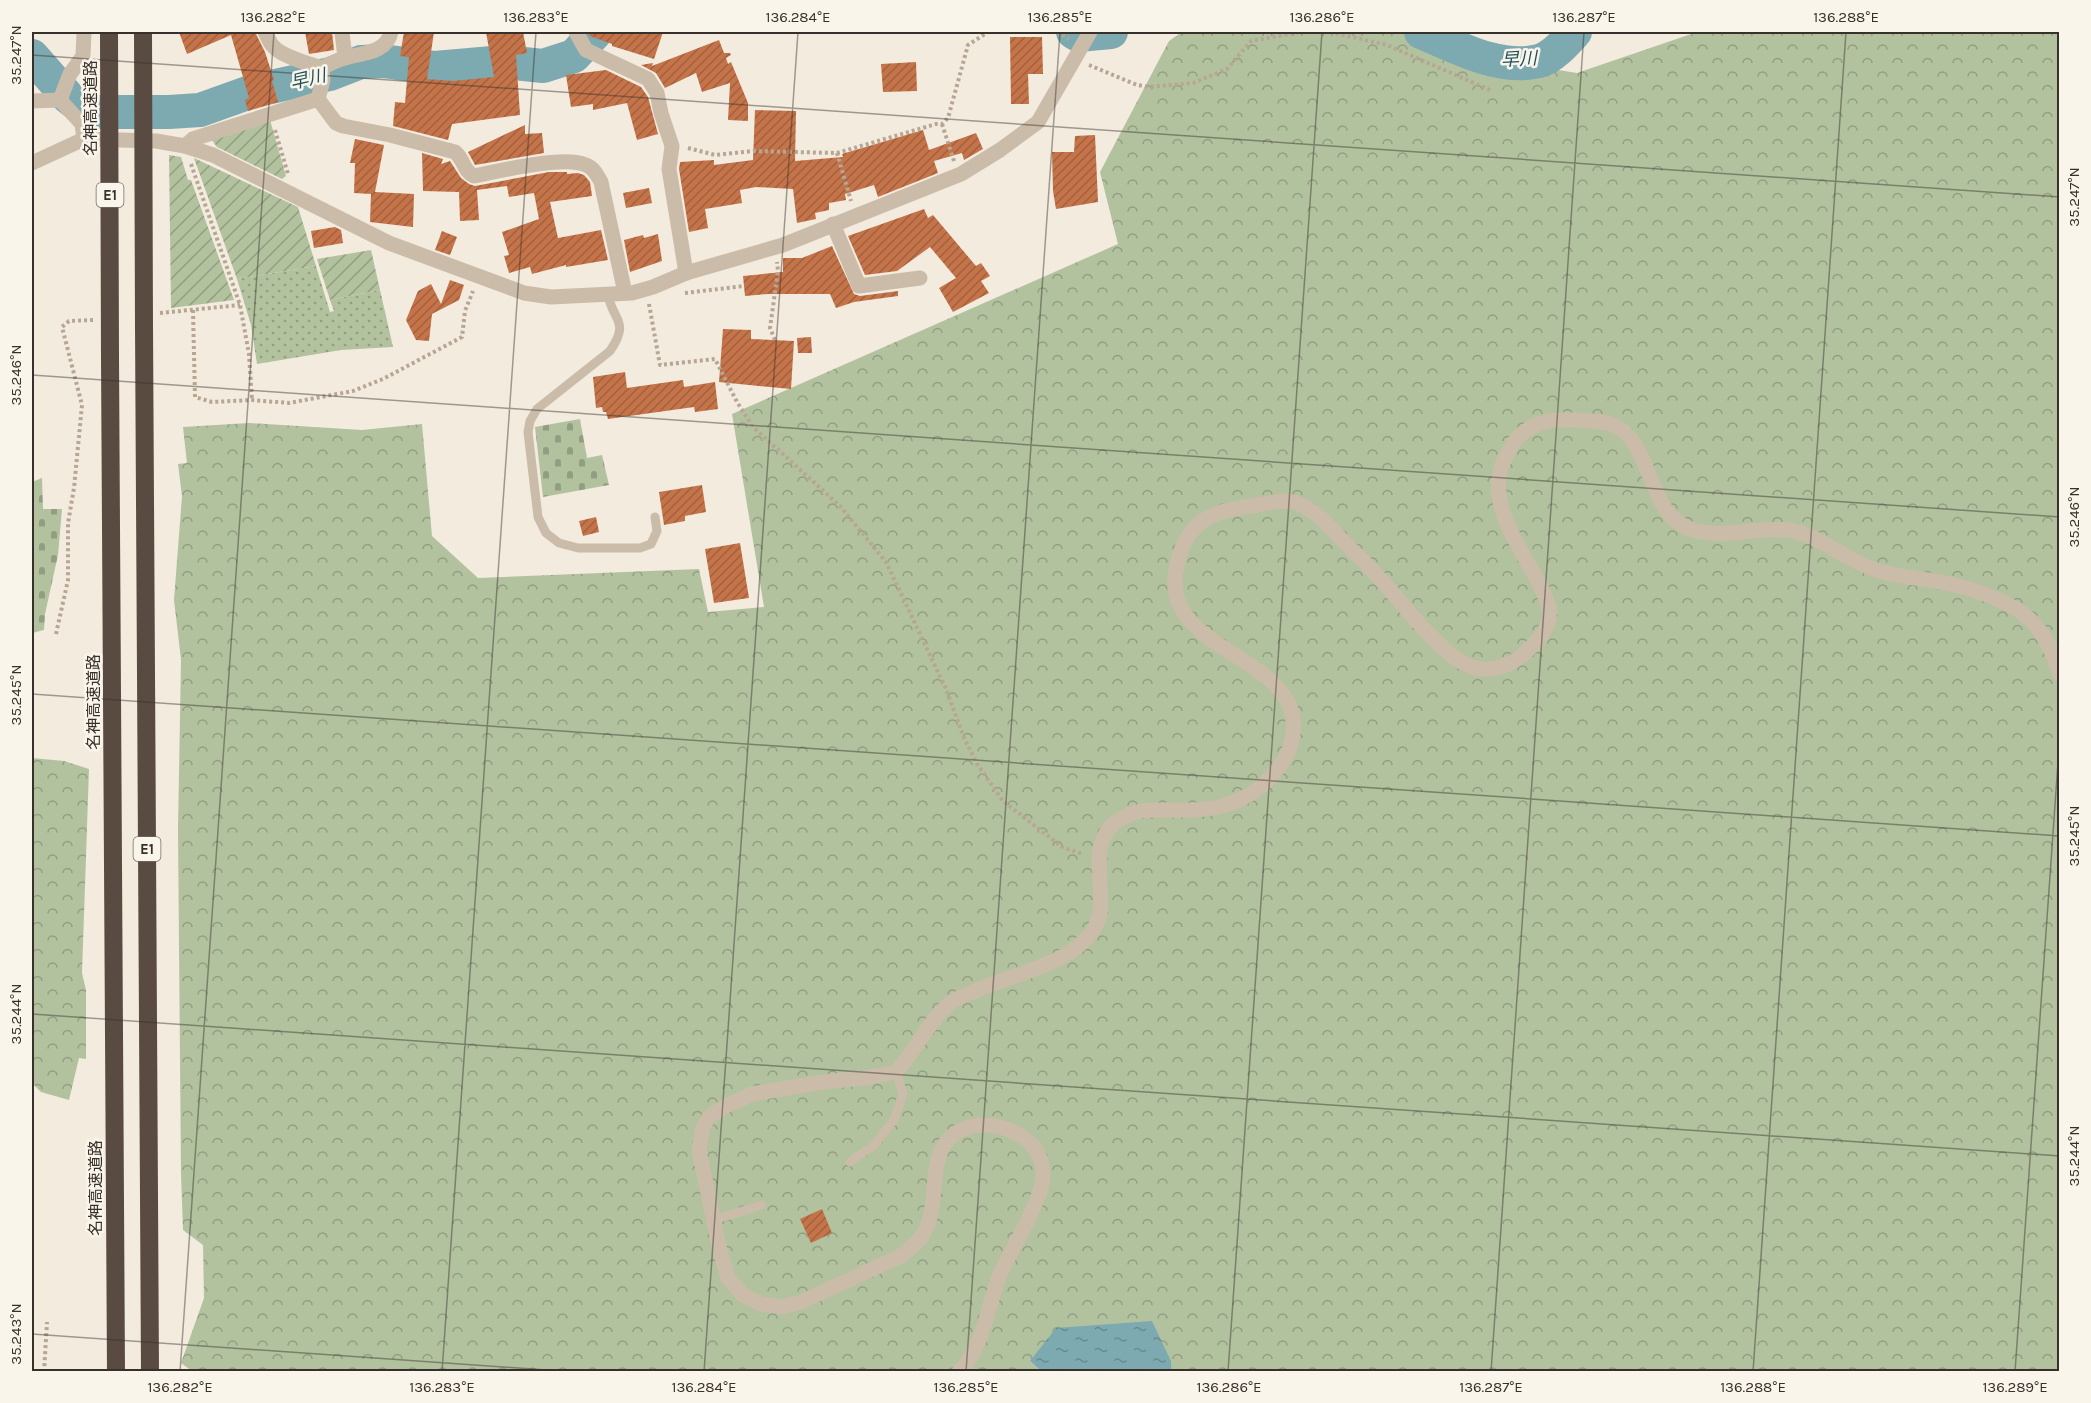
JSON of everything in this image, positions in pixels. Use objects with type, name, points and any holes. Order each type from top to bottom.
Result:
[{"type":"highway","name":"名神高速道路","points":[[109,32],[116,1371]]},
{"type":"highway","name":"E1","points":[[143,32],[150,1371]]},
{"type":"street","points":[[62,94],[70,74],[83,56],[84,32]]},
{"type":"street","points":[[265,32],[276,50],[322,73]]},
{"type":"street","points":[[342,32],[345,58]]},
{"type":"street","points":[[391,32],[390,38],[376,51],[345,58],[322,73],[318,99],[336,123],[455,152],[466,171],[474,176],[564,161],[588,165],[595,171],[601,182],[625,293]]},
{"type":"street","points":[[32,163],[84,139],[156,141],[185,146],[213,155],[389,243],[524,293],[551,297],[625,293],[653,287],[686,273],[776,247],[961,174],[1000,150],[1038,122],[1088,36]]},
{"type":"street","points":[[581,41],[648,79],[657,93],[672,146],[669,169],[686,273]]},
{"type":"street","points":[[32,100],[62,94]]},
{"type":"street","points":[[62,94],[82,124],[84,139]]},
{"type":"street","points":[[185,146],[193,139],[318,99]]},
{"type":"street","points":[[833,224],[859,286],[920,278]]},
{"type":"street","points":[[958,1371],[965,1365],[979,1339],[1000,1274],[1036,1199],[1043,1177],[1041,1158],[1032,1143],[1002,1126],[981,1125],[964,1128],[949,1138],[939,1152],[932,1214],[924,1233],[914,1246],[901,1256],[801,1302],[782,1307],[762,1304],[743,1295],[728,1278],[720,1251],[699,1150],[703,1127],[709,1117],[752,1094],[896,1072],[952,1002],[998,980],[1064,958],[1082,944],[1096,928],[1102,903],[1098,859],[1101,843],[1111,826],[1124,816],[1147,810],[1216,810],[1248,797],[1271,778],[1285,758],[1291,744],[1292,714],[1287,699],[1255,668],[1212,641],[1183,613],[1174,592],[1174,576],[1185,542],[1197,525],[1217,512],[1277,501],[1294,502],[1323,520],[1454,658],[1470,668],[1491,670],[1518,660],[1543,634],[1548,622],[1549,608],[1512,537],[1500,504],[1499,478],[1502,462],[1512,445],[1524,432],[1545,421],[1562,419],[1609,424],[1625,433],[1639,453],[1666,513],[1694,532],[1723,534],[1752,529],[1793,530],[1869,568],[1901,576],[1953,584],[1999,600],[2029,618],[2038,628],[2053,654],[2060,674]]},
{"type":"lane","points":[[608,294],[609,302],[618,317],[620,328],[618,340],[610,351],[537,409],[530,421],[528,432],[538,517],[546,533],[559,543],[578,548],[640,548],[651,544],[657,531],[655,517]]},
{"type":"lane","points":[[850,1162],[874,1145],[894,1120],[903,1094],[896,1072]]},
{"type":"lane","points":[[714,1220],[762,1205]]},
{"type":"path","points":[[672,146],[715,155],[753,151],[837,153],[942,124],[948,118],[968,45],[988,32]]},
{"type":"path","points":[[1076,57],[1092,67],[1137,85],[1149,87],[1193,83],[1227,69],[1251,41],[1300,32]]},
{"type":"path","points":[[1330,32],[1387,45],[1490,90]]},
{"type":"path","points":[[271,114],[290,184],[287,192]]},
{"type":"path","points":[[942,124],[961,174]]},
{"type":"path","points":[[185,146],[240,305],[249,354],[252,400]]},
{"type":"path","points":[[837,153],[856,216]]},
{"type":"path","points":[[774,340],[770,328],[778,272],[776,247]]},
{"type":"path","points":[[193,310],[195,397],[212,402],[252,400],[289,404],[353,391],[383,379],[462,337],[465,311],[479,277]]},
{"type":"path","points":[[681,293],[744,286]]},
{"type":"path","points":[[649,304],[660,364],[715,359],[753,427],[840,507],[886,562],[946,689],[964,738],[977,764],[1003,801],[1062,847],[1098,859]]},
{"type":"path","points":[[44,1371],[47,1322]]},
{"type":"green space","points":[[1182,32],[1419,32],[1457,54],[1577,73],[1697,32],[2059,32],[2059,1371],[1172,1371],[1171,1361],[1030,1361],[1041,1371],[192,1371],[181,1363],[204,1298],[203,1245],[183,1230],[181,1174],[178,830],[181,660],[174,600],[182,496],[178,464],[187,463],[183,427],[249,423],[362,430],[422,424],[432,536],[478,578],[699,569],[708,612],[764,607],[732,414],[1118,244],[1100,172],[1169,41]]},
{"type":"green space","points":[[270,120],[286,176],[282,179],[217,147],[211,139]]},
{"type":"green space","points":[[169,155],[181,157],[234,300],[171,308]]},
{"type":"green space","points":[[194,158],[298,207],[316,266],[237,279]]},
{"type":"green space","points":[[371,250],[380,290],[330,300],[317,259]]},
{"type":"green space","points":[[316,266],[330,312],[334,311],[330,300],[380,290],[393,347],[341,350],[257,364],[251,325],[237,279]]},
{"type":"green space","points":[[580,419],[587,458],[602,455],[609,485],[543,497],[535,427]]},
{"type":"green space","points":[[42,478],[43,509],[62,509],[58,555],[45,614],[44,630],[32,633],[32,482]]},
{"type":"green space","points":[[32,758],[64,761],[89,769],[82,973],[86,990],[86,1059],[79,1058],[69,1100],[41,1092],[32,1083]]},
{"type":"water","points":[[1152,1321],[1171,1361],[1172,1371],[1041,1371],[1030,1361],[1056,1328]]},
{"type":"building","points":[[179,32],[255,32],[265,52],[278,102],[248,111],[245,100],[249,98],[231,35],[187,54]]},
{"type":"building","points":[[305,32],[332,32],[334,50],[309,54]]},
{"type":"building","points":[[404,32],[434,32],[427,79],[453,81],[494,77],[486,32],[523,32],[527,53],[516,55],[520,115],[452,124],[448,140],[393,126],[395,102],[405,103],[409,57],[400,56]]},
{"type":"building","points":[[587,32],[663,32],[654,59],[612,46],[612,44],[590,36]]},
{"type":"building","points":[[1010,37],[1042,37],[1043,74],[1028,74],[1029,104],[1011,104]]},
{"type":"building","points":[[719,40],[724,53],[731,55],[726,58],[728,64],[731,62],[748,103],[748,121],[728,120],[730,83],[702,92],[696,73],[665,88],[656,73],[641,65],[653,63],[652,66]]},
{"type":"building","points":[[916,62],[917,91],[883,92],[881,64]]},
{"type":"building","points":[[606,70],[641,87],[648,97],[658,134],[637,140],[627,103],[593,110],[593,104],[571,107],[566,75]]},
{"type":"building","points":[[755,110],[796,111],[795,161],[843,157],[842,154],[923,130],[929,150],[976,133],[983,149],[964,160],[962,153],[934,161],[938,173],[878,197],[874,185],[845,194],[846,200],[829,203],[829,210],[815,213],[816,219],[797,223],[793,189],[756,187],[740,190],[742,203],[705,209],[708,228],[689,232],[679,169],[680,162],[714,160],[714,165],[753,160]]},
{"type":"building","points":[[525,125],[525,134],[542,133],[544,153],[475,165],[468,152]]},
{"type":"building","points":[[1095,135],[1098,202],[1056,209],[1052,152],[1074,152],[1075,136]]},
{"type":"building","points":[[355,139],[384,145],[375,192],[414,194],[413,227],[370,222],[371,194],[354,193],[355,163],[350,163]]},
{"type":"building","points":[[422,153],[443,159],[441,164],[450,161],[461,178],[475,186],[549,172],[584,175],[590,182],[592,196],[550,202],[558,238],[601,230],[608,260],[566,267],[566,265],[532,274],[530,267],[509,273],[504,256],[509,255],[502,232],[539,219],[534,193],[509,197],[507,186],[477,190],[479,220],[460,221],[459,192],[423,191]]},
{"type":"building","points":[[649,188],[652,203],[626,208],[623,193]]},
{"type":"building","points":[[924,209],[928,218],[933,215],[976,266],[981,263],[990,276],[981,281],[989,293],[953,312],[939,288],[956,278],[930,247],[897,271],[865,275],[848,236]]},
{"type":"building","points":[[335,227],[341,230],[343,243],[314,248],[311,231]]},
{"type":"building","points":[[442,231],[457,237],[450,255],[435,250]]},
{"type":"building","points":[[658,234],[662,261],[630,272],[624,240]]},
{"type":"building","points":[[832,246],[854,294],[860,296],[898,291],[898,296],[854,302],[836,308],[830,294],[745,296],[743,276],[783,272],[783,258],[802,258]]},
{"type":"building","points":[[450,280],[464,285],[459,300],[432,314],[429,341],[416,340],[406,320],[418,291],[431,284],[441,304]]},
{"type":"building","points":[[723,329],[751,330],[751,339],[794,341],[791,389],[719,382]]},
{"type":"building","points":[[811,337],[812,353],[798,353],[797,338]]},
{"type":"building","points":[[625,372],[627,388],[683,380],[684,387],[715,382],[718,409],[695,412],[694,407],[608,419],[602,407],[596,408],[593,377]]},
{"type":"building","points":[[702,485],[706,512],[685,516],[685,521],[664,525],[659,492]]},
{"type":"building","points":[[596,517],[599,532],[583,536],[579,521]]},
{"type":"building","points":[[740,543],[749,598],[714,603],[705,549]]},
{"type":"building","points":[[822,1209],[832,1233],[811,1243],[800,1219]]},
{"type":"waterway","name":"早川","points":[[32,56],[68,97],[87,112],[169,112],[200,110],[253,91],[330,74],[361,62],[383,61],[435,68],[504,62],[543,66],[574,56],[596,32]]},
{"type":"waterway","name":"早川","points":[[1073,32],[1078,35],[1111,32]]},
{"type":"waterway","name":"早川","points":[[1421,32],[1479,56],[1509,63],[1539,61],[1559,49],[1575,32]]}]
